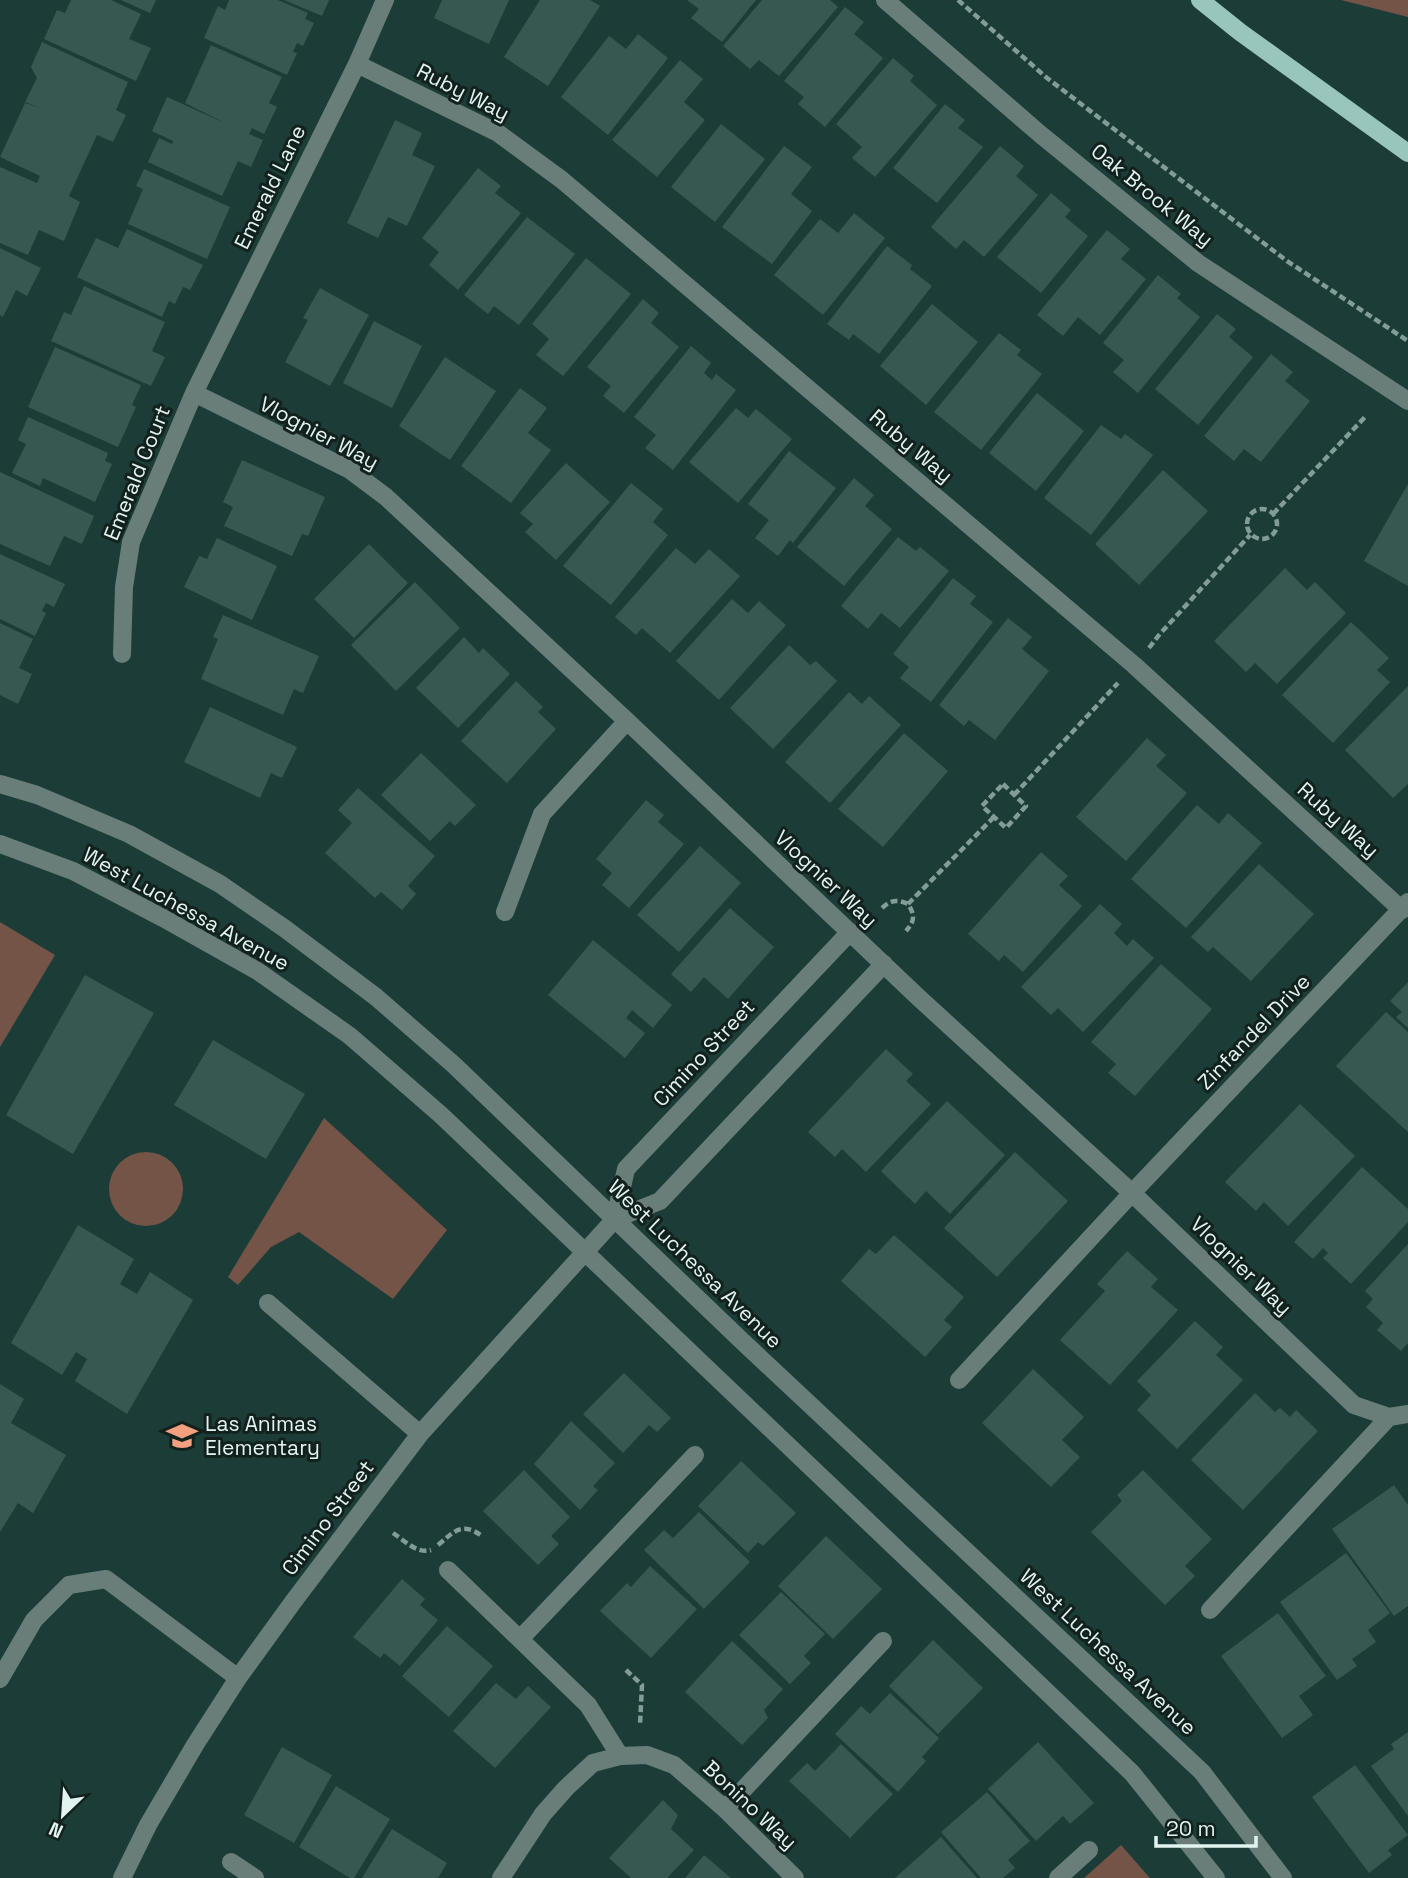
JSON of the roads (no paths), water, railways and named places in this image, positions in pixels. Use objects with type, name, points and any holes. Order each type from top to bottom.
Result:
[{"type":"main road","points":[[1200,0],[1240,33],[1408,153]]},
{"type":"street","name":"Emerald Lane","points":[[194,393],[357,64],[385,0]]},
{"type":"street","name":"Oak Brook Way","points":[[886,0],[1040,134],[1198,263],[1408,401]]},
{"type":"street","name":"Ruby Way","points":[[357,64],[498,133],[562,180],[1134,665],[1405,906]]},
{"type":"street","name":"Emerald Court","points":[[122,654],[124,587],[131,542],[194,393]]},
{"type":"street","name":"Vlognier Way","points":[[194,393],[350,471],[386,496],[1132,1193],[1354,1405],[1389,1417],[1408,1414]]},
{"type":"street","points":[[505,912],[542,814],[627,721]]},
{"type":"street","name":"West Luchessa Avenue","points":[[0,784],[37,795],[129,834],[220,884],[376,997],[454,1065],[752,1351],[1202,1772],[1283,1878]]},
{"type":"street","name":"West Luchessa Avenue","points":[[0,844],[73,871],[163,918],[259,972],[360,1045],[441,1115],[1132,1773],[1216,1878]]},
{"type":"street","name":"Zinfandel Drive","points":[[959,1380],[1132,1193],[1405,906]]},
{"type":"street","name":"Cimino Street","points":[[615,1219],[626,1169],[850,932]]},
{"type":"street","name":"Cimino Street","points":[[122,1878],[148,1825],[238,1678],[420,1434],[615,1219],[660,1201],[884,964]]},
{"type":"street","points":[[268,1303],[420,1434]]},
{"type":"street","points":[[1210,1610],[1389,1417]]},
{"type":"street","points":[[520,1639],[695,1455]]},
{"type":"street","points":[[448,1570],[588,1705],[621,1756],[593,1763],[566,1788],[543,1814],[501,1878]]},
{"type":"street","points":[[0,1679],[34,1620],[69,1585],[106,1579],[238,1678]]},
{"type":"street","points":[[725,1809],[883,1641]]},
{"type":"street","name":"Bonino Way","points":[[621,1756],[647,1755],[674,1765],[725,1809],[795,1878]]},
{"type":"street","points":[[1058,1878],[1089,1850]]},
{"type":"street","points":[[231,1862],[255,1878]]},
{"type":"place","name":"Las Animas Elementary","points":[[182,1436]]}]
